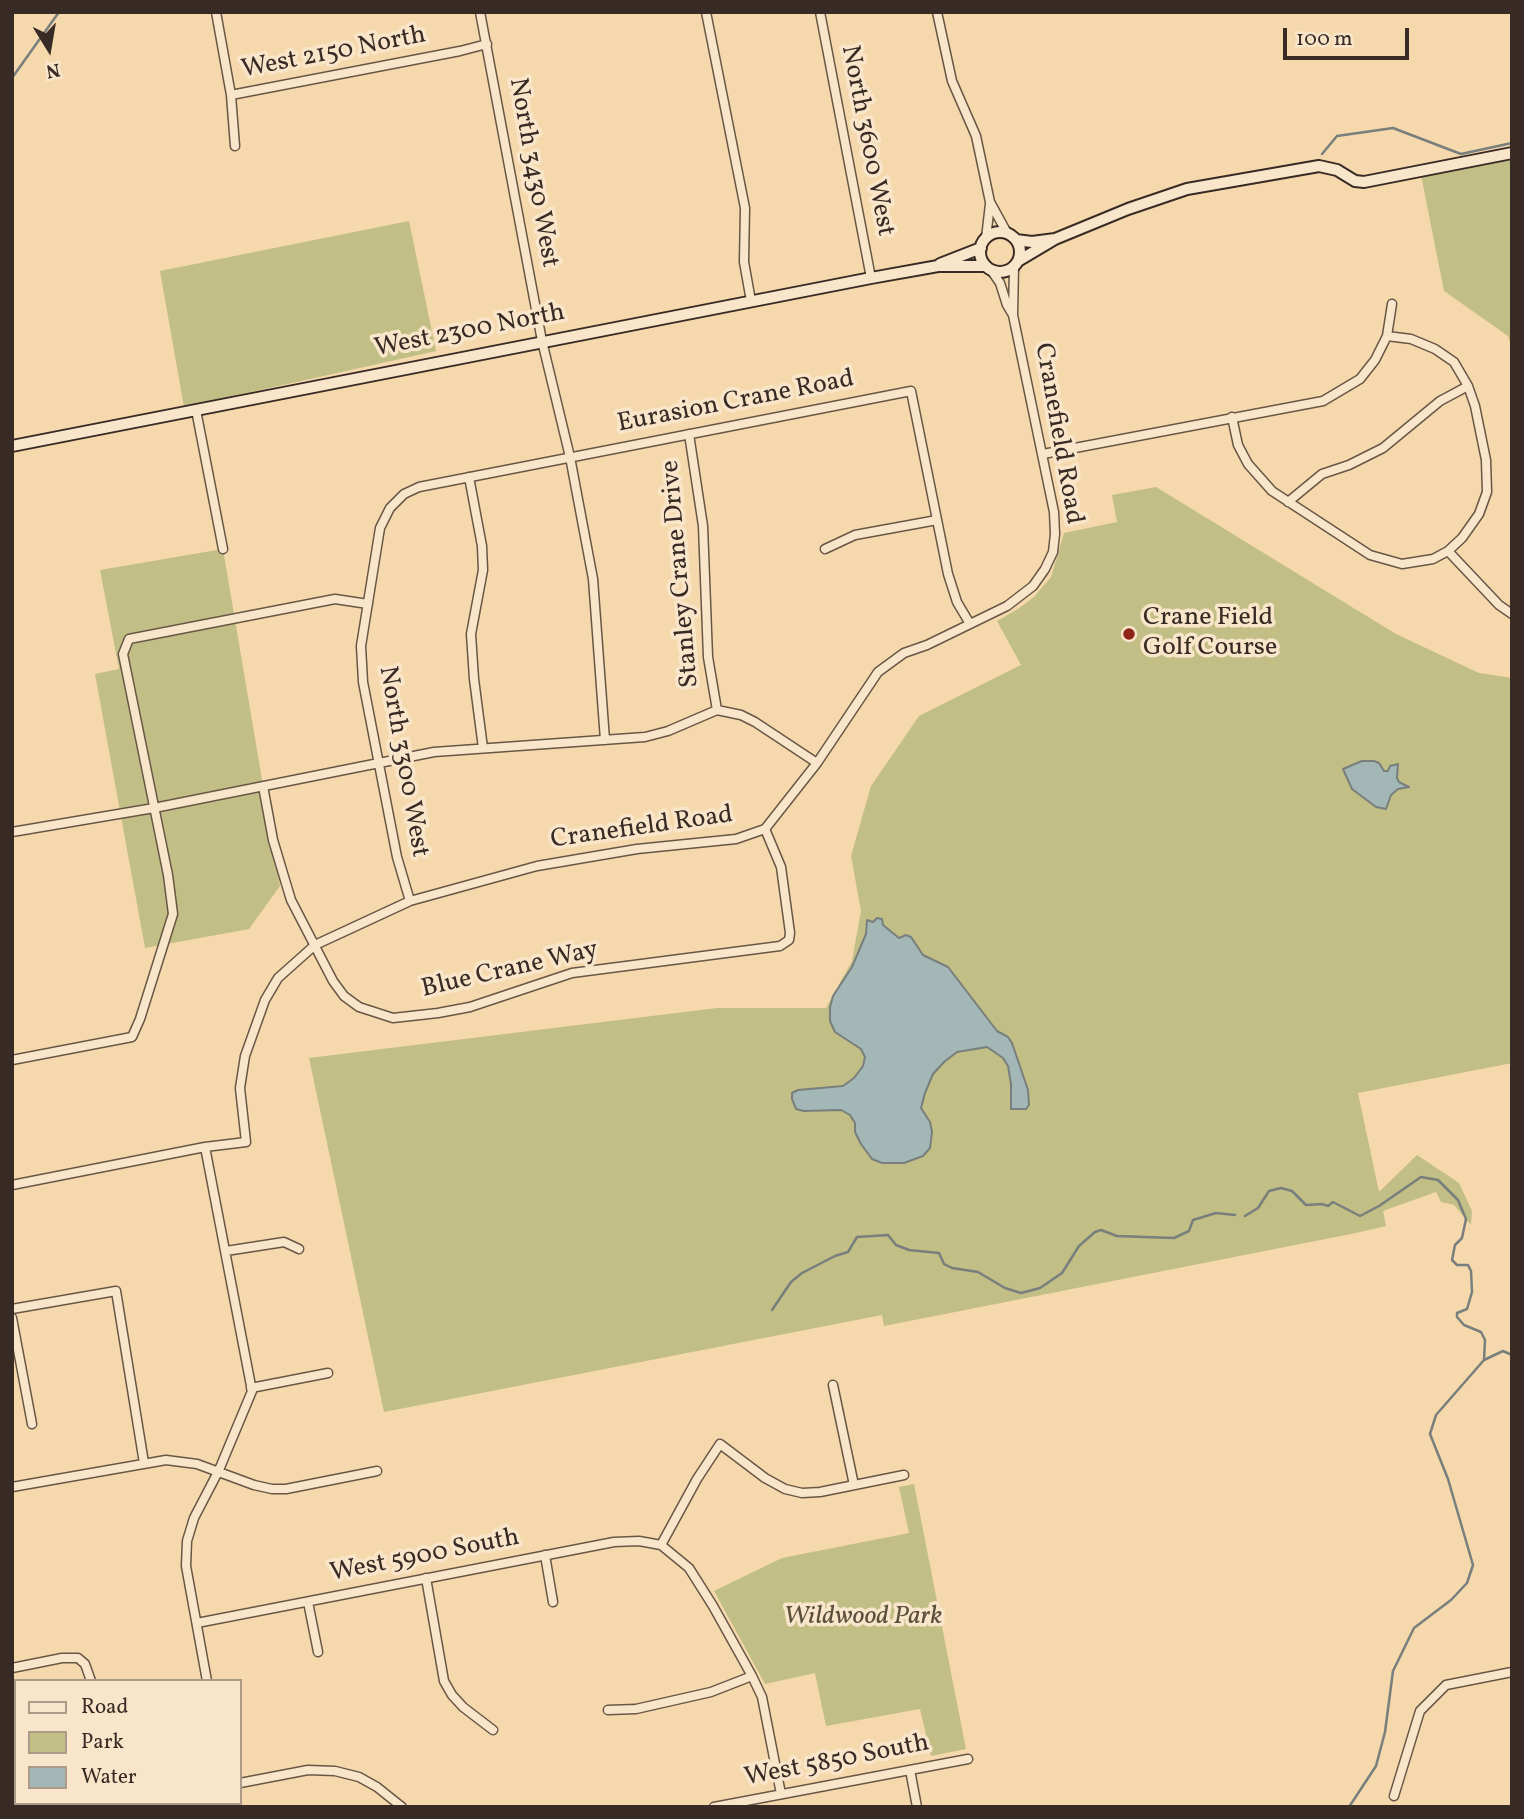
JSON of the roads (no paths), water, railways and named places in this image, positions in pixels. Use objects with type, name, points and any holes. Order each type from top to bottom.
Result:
[{"type":"street","points":[[216,12],[231,95],[235,146]]},
{"type":"street","name":"North 3430 West","points":[[481,12],[542,341],[570,457],[593,579],[605,740]]},
{"type":"street","points":[[706,12],[745,208],[744,262],[751,301]]},
{"type":"street","name":"North 3600 West","points":[[820,12],[871,278]]},
{"type":"street","points":[[937,12],[952,80],[976,136],[990,201],[1020,250],[1016,264]]},
{"type":"street","name":"West 2150 North","points":[[231,95],[487,44]]},
{"type":"street","points":[[938,266],[983,243],[996,233],[1032,242],[1055,239],[1128,209],[1187,189],[1319,166],[1337,170],[1364,182],[1512,153]]},
{"type":"street","points":[[988,268],[981,255],[990,201]]},
{"type":"street","points":[[938,266],[988,268],[1003,272],[1055,239]]},
{"type":"street","name":"Cranefield Road","points":[[1013,315],[1016,264]]},
{"type":"street","name":"West 2300 North","points":[[12,446],[938,266]]},
{"type":"street","name":"Cranefield Road","points":[[205,1147],[246,1142],[240,1088],[245,1056],[265,1000],[278,978],[315,945],[410,901],[537,866],[637,849],[736,839],[765,829],[817,763],[878,672],[904,653],[970,624],[1022,596],[1033,586],[1053,552],[1054,512],[1013,315],[1000,283],[988,268]]},
{"type":"street","points":[[1043,454],[1323,401],[1344,391],[1360,379],[1375,360],[1387,336],[1392,304]]},
{"type":"street","points":[[1233,417],[1238,445],[1248,464],[1272,491],[1383,561],[1402,564],[1433,559],[1448,551],[1462,538],[1479,514],[1487,492],[1486,460],[1475,406],[1468,386],[1454,362],[1435,349],[1411,339],[1387,336]]},
{"type":"street","points":[[1288,502],[1322,474],[1349,465],[1383,448],[1440,401],[1468,386]]},
{"type":"street","name":"Eurasion Crane Road","points":[[390,508],[404,494],[419,487],[911,391],[937,520]]},
{"type":"street","points":[[196,410],[223,549]]},
{"type":"street","name":"Stanley Crane Drive","points":[[689,434],[703,526],[708,657],[717,710]]},
{"type":"street","points":[[468,477],[482,546],[482,570],[471,634],[483,748]]},
{"type":"street","name":"North 3300 West","points":[[390,508],[380,528],[361,646],[363,682],[397,857],[410,901]]},
{"type":"street","points":[[825,549],[855,535],[937,520],[948,574],[957,602],[970,624]]},
{"type":"street","points":[[1448,551],[1499,605],[1512,614]]},
{"type":"street","points":[[12,1060],[132,1037],[141,1019],[173,914],[172,895],[123,654],[129,639],[335,599],[368,604]]},
{"type":"street","points":[[12,832],[153,808],[434,752],[645,737],[668,731],[717,710],[741,715],[755,722],[817,763]]},
{"type":"street","name":"Blue Crane Way","points":[[263,786],[273,840],[291,901],[333,981],[344,996],[359,1007],[393,1018],[470,1007],[572,974],[774,948],[789,940],[781,867],[765,829]]},
{"type":"street","points":[[12,1185],[205,1147],[251,1388],[219,1470],[194,1518],[187,1541],[186,1566],[208,1679]]},
{"type":"street","points":[[226,1251],[284,1242],[299,1249]]},
{"type":"street","points":[[12,1309],[116,1290],[144,1463]]},
{"type":"street","points":[[12,1318],[32,1423]]},
{"type":"street","points":[[251,1388],[328,1373]]},
{"type":"street","points":[[833,1385],[854,1485]]},
{"type":"street","points":[[781,1794],[762,1697],[752,1676],[689,1568],[661,1545],[696,1479],[720,1444],[765,1478],[785,1489],[802,1493],[904,1475]]},
{"type":"street","points":[[12,1487],[166,1460],[219,1470],[254,1485],[272,1489],[286,1489],[377,1471]]},
{"type":"street","name":"West 5900 South","points":[[197,1623],[614,1542],[639,1541],[661,1545]]},
{"type":"street","points":[[545,1555],[553,1602]]},
{"type":"street","points":[[426,1578],[444,1681],[463,1707],[493,1730]]},
{"type":"street","points":[[308,1602],[318,1652]]},
{"type":"street","points":[[12,1668],[62,1658],[78,1658],[85,1664],[90,1679]]},
{"type":"street","points":[[1394,1797],[1420,1711],[1446,1685],[1512,1672]]},
{"type":"street","points":[[608,1710],[636,1709],[710,1692],[752,1676]]},
{"type":"street","name":"West 5850 South","points":[[714,1807],[968,1759]]},
{"type":"street","points":[[242,1783],[308,1770],[335,1771],[359,1777],[402,1807]]},
{"type":"street","points":[[910,1770],[917,1807]]},
{"type":"water","points":[[1362,761],[1379,763],[1384,771],[1398,764],[1397,778],[1409,787],[1398,789],[1391,795],[1386,809],[1376,807],[1352,789],[1343,769]]},
{"type":"water","points":[[877,918],[882,919],[883,925],[899,938],[906,935],[911,937],[923,955],[948,967],[997,1031],[1008,1037],[1012,1043],[1028,1090],[1029,1105],[1026,1109],[1011,1109],[1011,1084],[1008,1066],[1003,1058],[987,1047],[957,1052],[933,1074],[925,1093],[921,1108],[930,1122],[930,1148],[923,1156],[904,1163],[882,1163],[872,1159],[855,1132],[855,1123],[850,1115],[841,1110],[796,1109],[792,1099],[792,1093],[798,1090],[843,1086],[854,1078],[863,1066],[865,1057],[861,1049],[835,1032],[830,1021],[830,1007],[833,996],[852,967],[866,934],[867,920],[873,922]]},
{"type":"waterway","points":[[12,78],[59,12]]},
{"type":"waterway","points":[[1322,154],[1337,136],[1393,128],[1461,154],[1512,143]]},
{"type":"waterway","points":[[1245,1216],[1258,1208],[1269,1191],[1281,1188],[1292,1191],[1306,1205],[1328,1206],[1333,1202],[1360,1216],[1421,1177],[1438,1180],[1458,1200],[1466,1219],[1462,1238],[1455,1245],[1452,1260],[1457,1265],[1468,1265],[1472,1292],[1467,1309],[1457,1313],[1457,1317],[1464,1325],[1481,1332],[1485,1340],[1484,1360]]},
{"type":"waterway","points":[[772,1310],[791,1282],[802,1273],[848,1252],[857,1237],[888,1235],[896,1245],[909,1250],[939,1253],[944,1264],[952,1268],[978,1272],[1005,1288],[1021,1293],[1040,1288],[1062,1273],[1079,1246],[1095,1232],[1101,1230],[1117,1236],[1174,1238],[1189,1231],[1193,1220],[1216,1213],[1235,1215]]},
{"type":"waterway","points":[[1349,1807],[1376,1766],[1385,1732],[1393,1671],[1414,1628],[1451,1600],[1467,1583],[1473,1565],[1448,1479],[1430,1434],[1436,1415],[1484,1360],[1503,1351],[1512,1355]]},
{"type":"place","name":"Crane Field Golf Course","points":[[1129,634]]},
{"type":"park label","name":"Wildwood Park","points":[[863,1618]]}]
